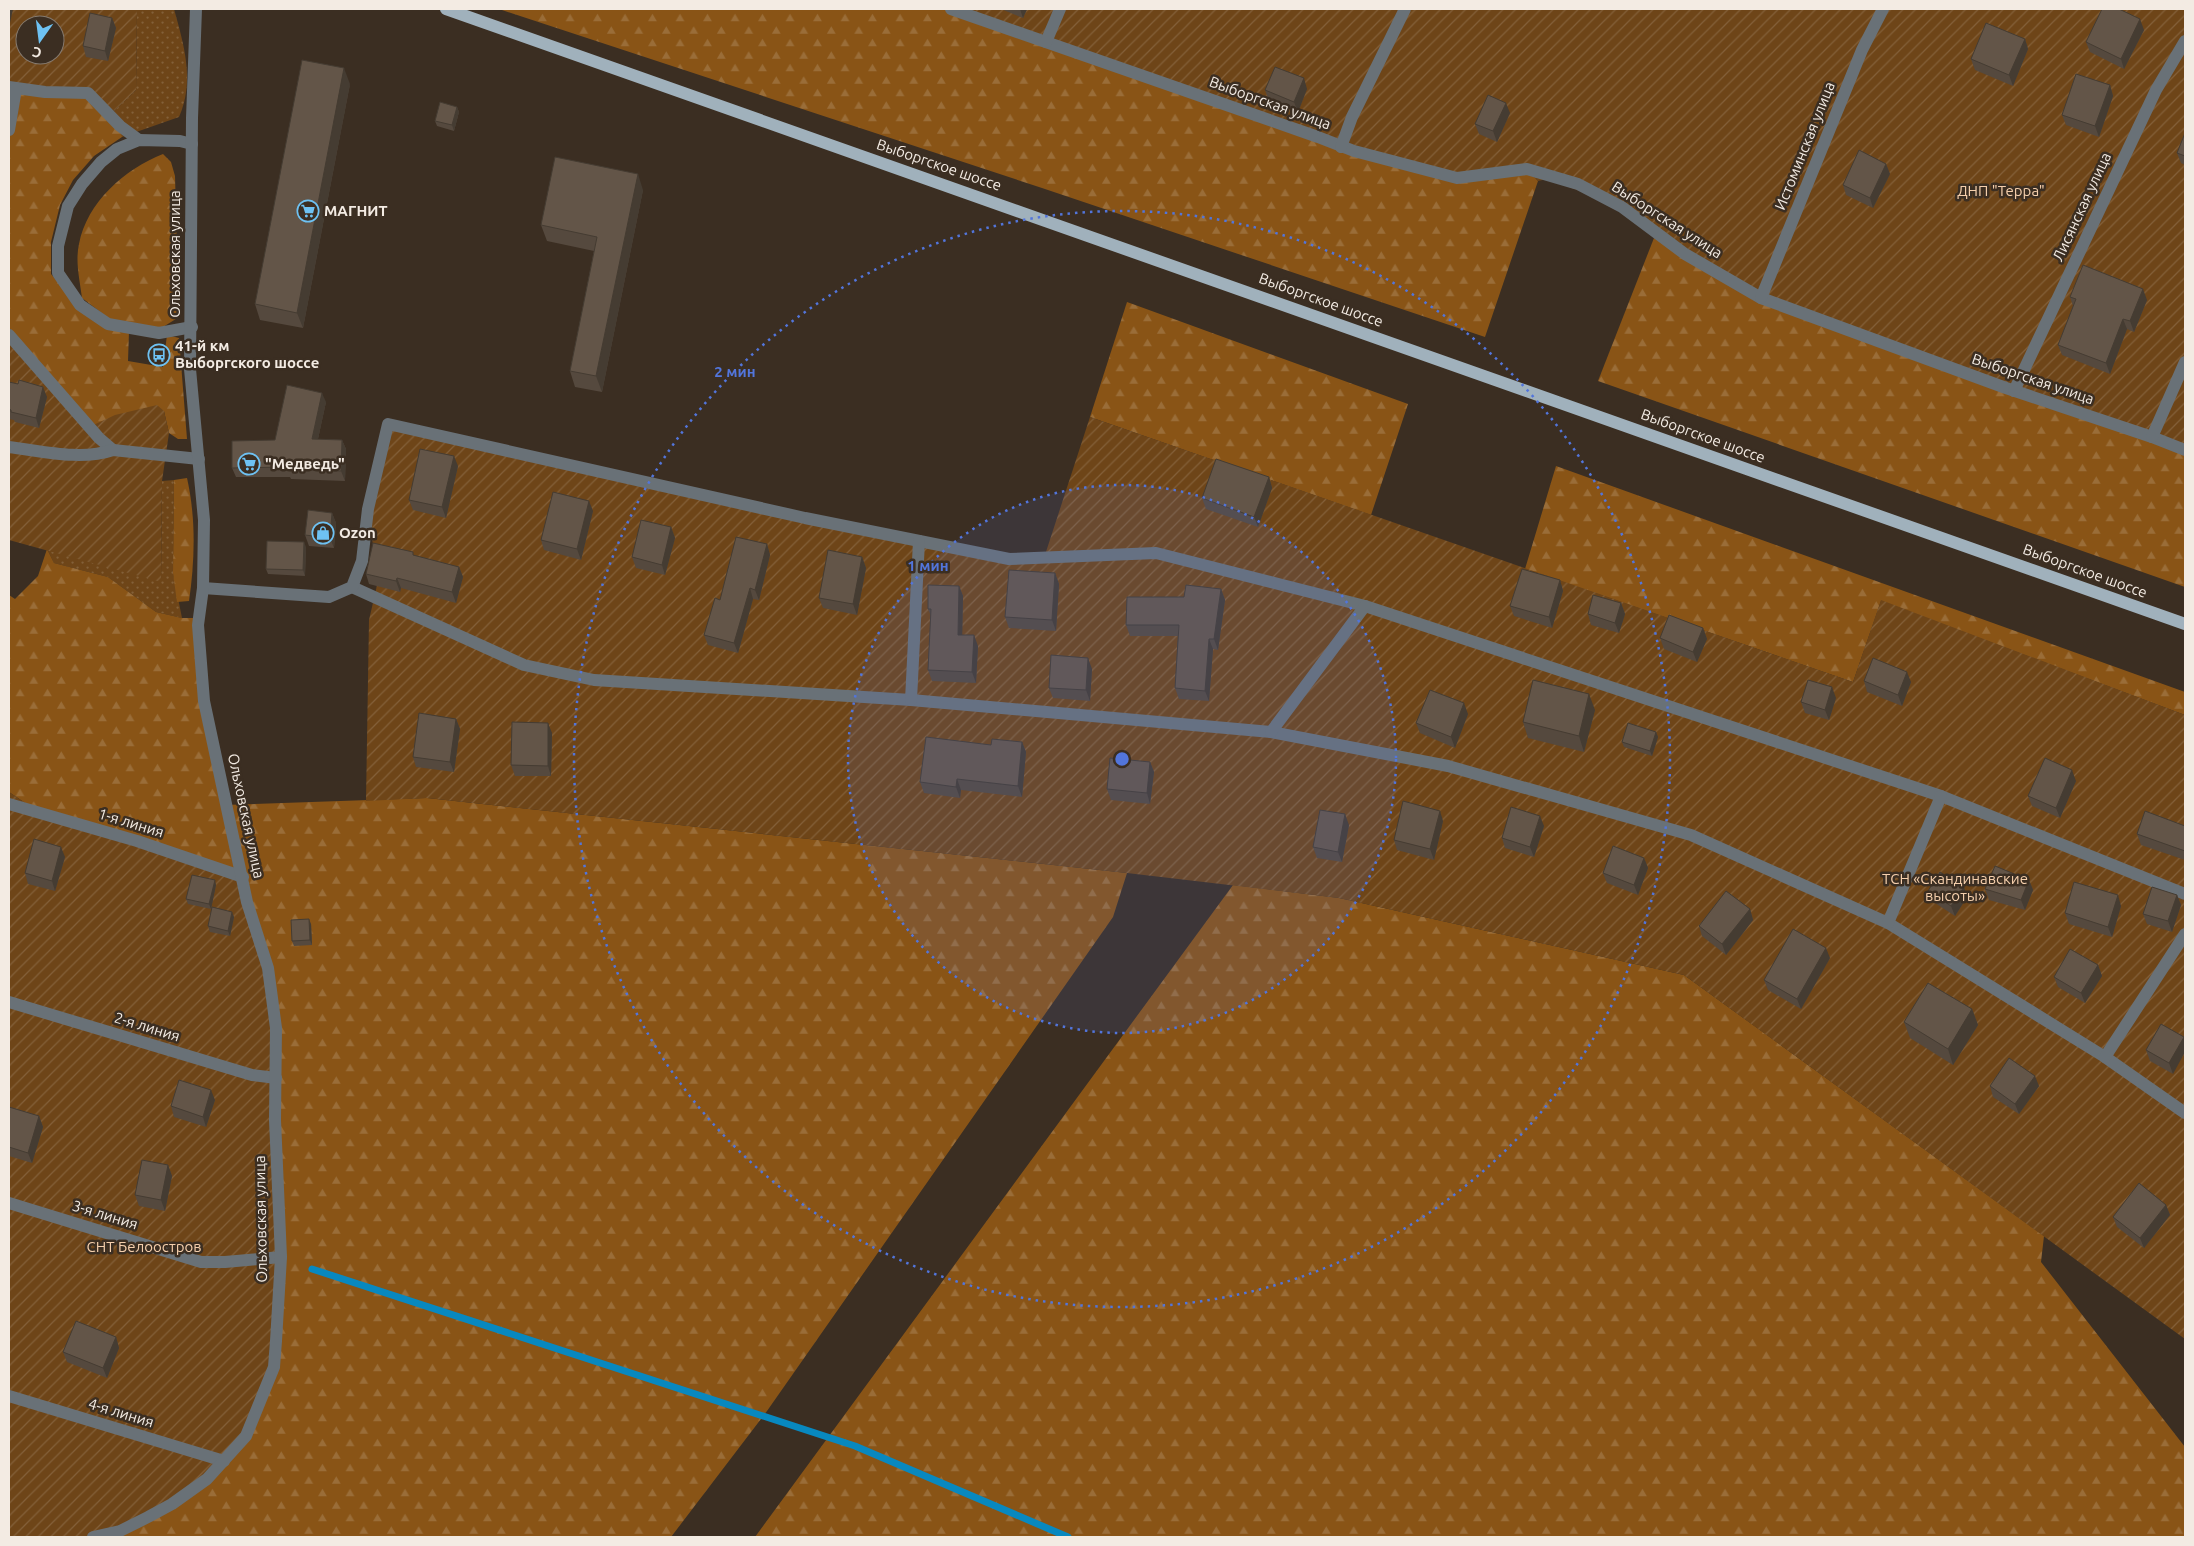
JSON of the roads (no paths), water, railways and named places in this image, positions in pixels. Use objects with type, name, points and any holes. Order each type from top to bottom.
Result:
[{"type":"main road","name":"Выборгское шоссе","points":[[446,9],[2185,624]]},
{"type":"street","name":"Ольховская улица","points":[[93,1537],[120,1531],[172,1504],[207,1479],[246,1436],[274,1367],[281,1257],[275,1120],[276,1028],[268,968],[247,902],[204,701],[198,622],[204,588],[204,520],[190,369],[192,327],[192,144],[196,9]]},
{"type":"street","name":"Выборгская улица","points":[[951,9],[1341,147],[1457,178],[1528,169],[1578,184],[1622,207],[1685,254],[1761,298],[2185,450]]},
{"type":"street","points":[[1046,42],[1060,9]]},
{"type":"street","points":[[1341,147],[1352,117],[1405,9]]},
{"type":"street","name":"Истоминская улица","points":[[1761,298],[1862,50],[1883,9]]},
{"type":"street","name":"Лисянская улица","points":[[2014,390],[2156,90],[2185,40]]},
{"type":"street","points":[[9,130],[12,88],[45,92],[88,93],[120,126],[138,140]]},
{"type":"street","points":[[192,144],[180,141],[138,140],[117,149],[101,162],[82,184],[68,206],[58,246],[58,273],[80,305],[108,324],[159,333],[192,327]]},
{"type":"street","points":[[9,335],[94,432],[113,450]]},
{"type":"street","points":[[2152,437],[2185,362]]},
{"type":"street","points":[[204,588],[330,597],[352,587],[362,561],[368,509],[388,424],[805,518],[1009,559],[1156,553],[1366,606],[1941,796],[2185,894]]},
{"type":"street","points":[[9,447],[56,454],[102,454],[113,450],[199,458]]},
{"type":"street","points":[[911,700],[919,541]]},
{"type":"street","points":[[352,587],[524,665],[594,680],[911,700],[1271,732],[1448,766],[1691,835],[1888,923],[2105,1057],[2185,1113]]},
{"type":"street","points":[[1271,732],[1366,606]]},
{"type":"street","points":[[1888,923],[1941,796]]},
{"type":"street","name":"1-я линия","points":[[9,804],[137,841],[243,877]]},
{"type":"street","points":[[2105,1057],[2185,934]]},
{"type":"street","name":"2-я линия","points":[[9,1002],[252,1075],[276,1078]]},
{"type":"street","name":"3-я линия","points":[[9,1203],[200,1262],[281,1257]]},
{"type":"street","name":"4-я линия","points":[[9,1396],[224,1461]]},
{"type":"waterway","points":[[312,1269],[855,1446],[1068,1537]]},
{"type":"place","name":"МАГНИТ","points":[[308,211]]},
{"type":"place","name":"41-й км Выборгского шоссе","points":[[159,355]]},
{"type":"place","name":"\"Медведь\"","points":[[249,464]]},
{"type":"place","name":"Ozon","points":[[323,533]]},
{"type":"park label","name":"ДНП \"Терра\"","points":[[2001,191]]},
{"type":"park label","name":"ТСН «Скандинавские высоты»","points":[[1955,888]]},
{"type":"park label","name":"СНТ Белоостров","points":[[144,1247]]}]
